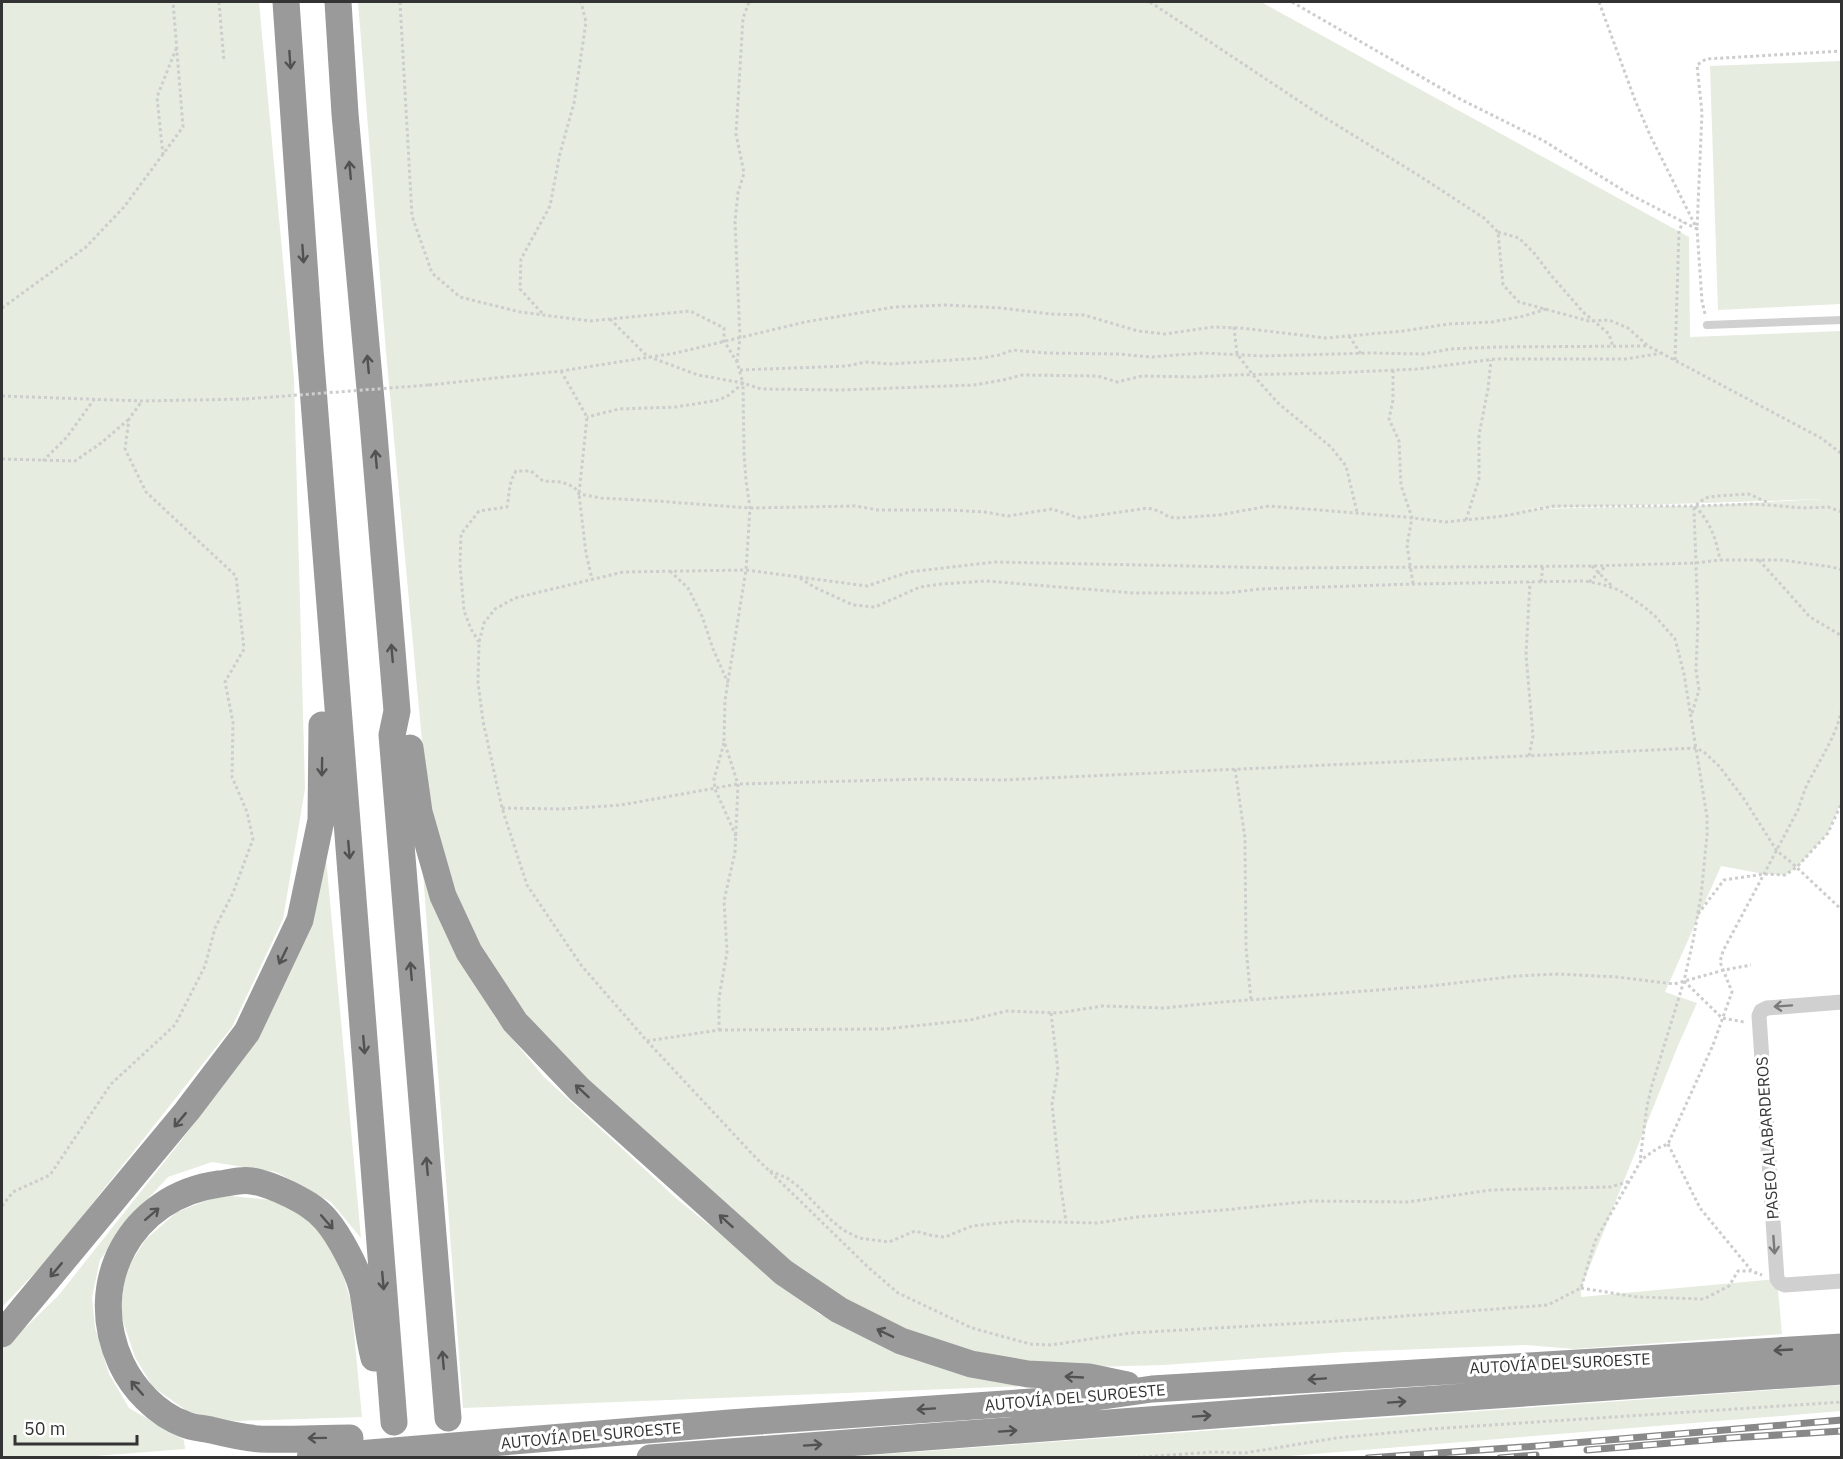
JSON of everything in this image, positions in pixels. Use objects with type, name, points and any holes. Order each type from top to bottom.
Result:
[{"type":"highway","points":[[286,2],[321,499],[394,1422],[369,1342],[363,1290],[341,1239],[325,1218],[305,1202],[279,1189],[250,1180],[201,1187],[160,1207],[140,1224],[124,1245],[113,1268],[108,1323],[114,1350],[126,1376],[161,1413],[185,1425],[258,1439],[355,1438],[711,1414],[730,1423]]},
{"type":"highway","points":[[338,2],[345,114],[374,422],[397,711],[392,735],[448,1418]]},
{"type":"highway","points":[[2,1334],[187,1111],[247,1032],[300,920],[321,820],[323,741],[313,586],[321,499]]},
{"type":"highway","points":[[397,711],[408,735],[419,812],[443,896],[469,952],[515,1022],[579,1089],[650,1153],[783,1272],[839,1310],[901,1341],[972,1365],[1028,1374],[1089,1377],[1152,1389]]},
{"type":"highway","name":"AUTOVÍA DEL SUROESTE","points":[[310,1458],[730,1423],[1089,1398],[1152,1389],[1842,1347]]},
{"type":"highway","name":"AUTOVÍA DEL SUROESTE","points":[[650,1458],[1319,1407],[1842,1371]]},
{"type":"street","points":[[1759,1025],[1761,1011],[1767,1008],[1842,1002]]},
{"type":"street","name":"PASEO ALABARDEROS","points":[[1759,1025],[1777,1279]]},
{"type":"street","points":[[1777,1279],[1785,1285],[1842,1281]]},
{"type":"lane","points":[[1707,325],[1842,320]]},
{"type":"path","points":[[2,308],[86,247],[124,207],[183,127],[173,2]]},
{"type":"path","points":[[219,2],[224,62]]},
{"type":"path","points":[[400,2],[412,216],[432,273],[460,297],[519,312],[590,321],[690,311],[724,328],[724,341],[737,362],[743,383],[744,453],[750,508],[746,570],[725,700],[724,741],[714,779],[715,789],[736,836]]},
{"type":"path","points":[[543,315],[520,289],[521,259],[550,206],[560,153],[574,103],[586,21],[581,2]]},
{"type":"path","points":[[737,362],[740,338],[735,221],[738,193],[744,173],[736,134],[743,18],[749,2]]},
{"type":"path","points":[[1150,2],[1305,105],[1484,218],[1498,232],[1519,238],[1568,296],[1609,334],[1613,347]]},
{"type":"path","points":[[1292,2],[1458,98],[1544,141],[1629,194],[1697,229]]},
{"type":"path","points":[[1599,2],[1650,135],[1697,229]]},
{"type":"path","points":[[163,154],[157,97],[177,47]]},
{"type":"path","points":[[1707,325],[1702,301],[1697,229],[1702,113],[1697,65],[1707,59],[1842,51]]},
{"type":"path","points":[[1675,360],[1679,231],[1683,222]]},
{"type":"path","points":[[1498,232],[1503,285],[1519,302],[1589,321],[1609,320],[1628,328],[1648,346],[1821,438],[1842,454]]},
{"type":"path","points":[[2,396],[142,401],[246,399],[429,385],[561,370],[676,353],[805,322],[894,307],[947,304],[1084,315],[1138,331],[1165,334],[1213,327],[1234,327],[1326,338],[1403,332],[1449,324],[1492,322],[1546,309]]},
{"type":"path","points":[[610,319],[647,356],[698,375],[743,383],[761,389],[841,390],[974,385],[1022,375],[1098,376],[1118,382],[1142,376],[1195,377],[1418,369],[1491,359],[1626,359],[1662,354]]},
{"type":"path","points":[[1234,327],[1237,354],[1253,375],[1278,403],[1331,447],[1346,465],[1357,513]]},
{"type":"path","points":[[1349,336],[1360,354]]},
{"type":"path","points":[[740,370],[982,358],[1013,350],[1152,357],[1202,353],[1423,354],[1451,349],[1648,346]]},
{"type":"path","points":[[1466,520],[1479,479],[1479,435],[1488,390],[1491,359]]},
{"type":"path","points":[[561,370],[587,417],[579,494],[586,554],[592,579]]},
{"type":"path","points":[[1393,370],[1393,400],[1389,419],[1399,441],[1401,485],[1412,518],[1407,545],[1413,584]]},
{"type":"path","points":[[587,417],[619,409],[676,407],[719,400],[743,383]]},
{"type":"path","points":[[44,461],[67,437],[95,398]]},
{"type":"path","points":[[2,459],[75,461],[129,419],[142,401]]},
{"type":"path","points":[[2,1206],[13,1192],[50,1175],[111,1084],[175,1025],[205,966],[215,928],[233,893],[254,839],[248,812],[232,777],[233,722],[225,682],[244,649],[236,576],[146,492],[125,449],[129,419]]},
{"type":"path","points":[[479,642],[464,611],[460,565],[461,534],[479,511],[507,507],[510,481],[516,471],[531,471],[543,481],[562,482],[574,487],[579,494],[602,498],[750,508],[855,506],[878,510],[950,510],[1008,516],[1052,509],[1078,518],[1148,508],[1176,518],[1218,515],[1269,506],[1446,522],[1504,516],[1554,506],[1754,504],[1803,508],[1828,507],[1842,513]]},
{"type":"path","points":[[1691,717],[1699,690],[1696,670],[1698,620],[1695,506],[1705,498],[1749,494],[1773,506]]},
{"type":"path","points":[[1695,506],[1706,517],[1716,540],[1720,561]]},
{"type":"path","points":[[1759,560],[1810,617],[1842,636]]},
{"type":"path","points":[[1777,1279],[1768,1279],[1751,1271],[1738,1271],[1729,1286],[1704,1299],[1637,1297],[1581,1288],[1548,1305],[1339,1321],[1130,1333],[1051,1345],[1030,1344],[972,1328],[898,1293],[768,1170],[647,1041],[581,965],[527,885],[502,808],[483,721],[478,682],[479,642],[484,623],[495,609],[515,598],[623,572],[746,570],[867,586],[909,572],[995,562],[1284,568],[1592,566],[1782,560],[1842,570]]},
{"type":"path","points":[[1589,582],[1607,565]]},
{"type":"path","points":[[1541,582],[1543,566]]},
{"type":"path","points":[[1592,566],[1614,588]]},
{"type":"path","points":[[670,571],[688,588],[702,616],[728,683]]},
{"type":"path","points":[[798,577],[853,605],[874,607],[920,587],[978,581],[1133,592],[1226,593],[1413,584],[1589,582],[1619,590],[1643,606],[1675,639],[1684,674],[1697,748],[1707,817],[1707,835],[1697,915],[1684,981],[1650,1095],[1639,1166]]},
{"type":"path","points":[[1528,756],[1533,736],[1526,655],[1530,582]]},
{"type":"path","points":[[1581,1288],[1595,1241],[1642,1159],[1668,1144],[1713,1045],[1732,992],[1720,962],[1723,951],[1798,810],[1805,788],[1830,744],[1839,723],[1842,708]]},
{"type":"path","points":[[719,1030],[718,998],[727,952],[724,901],[735,852],[738,784],[724,741]]},
{"type":"path","points":[[502,808],[562,809],[621,805],[738,784],[926,779],[1002,780],[1697,748],[1719,766],[1744,799],[1777,851],[1842,910]]},
{"type":"path","points":[[1235,770],[1245,838],[1246,948],[1251,1000]]},
{"type":"path","points":[[1697,915],[1724,880],[1764,874],[1785,875],[1797,867],[1828,833],[1842,802]]},
{"type":"path","points":[[647,1041],[719,1030],[885,1029],[970,1020],[1007,1011],[1051,1013],[1103,1006],[1164,1008],[1430,986],[1517,976],[1617,977],[1674,984],[1751,965]]},
{"type":"path","points":[[1684,981],[1722,1018],[1759,1025]]},
{"type":"path","points":[[1051,1013],[1058,1070],[1052,1104],[1060,1188],[1066,1223]]},
{"type":"path","points":[[1668,1144],[1700,1208],[1751,1271]]},
{"type":"path","points":[[768,1170],[787,1178],[799,1187],[843,1230],[859,1238],[889,1242],[915,1231],[945,1237],[972,1226],[1017,1221],[1097,1223],[1137,1217],[1312,1201],[1408,1202],[1491,1190],[1610,1187],[1632,1180]]},
{"type":"path","points":[[1131,1458],[1212,1452],[1245,1453],[1336,1438],[1430,1429],[1842,1402]]},
{"type":"shaded area","points":[[2,2],[259,2],[294,379],[305,789],[283,919],[232,1027],[50,1257],[2,1307]]},
{"type":"shaded area","points":[[358,2],[1261,2],[1689,237],[1690,337],[1841,331],[1841,802],[1828,833],[1797,867],[1785,875],[1764,874],[1721,866],[1665,992],[1697,1003],[1581,1288],[1581,1297],[1777,1279],[1782,1334],[1574,1349],[1527,1345],[1345,1352],[1164,1365],[1091,1367],[1038,1365],[943,1344],[868,1313],[799,1269],[593,1086],[549,1043],[513,997],[480,947],[457,899],[441,850],[429,795],[386,352]],"holes":[[[1823,499],[1695,506],[1518,509]]]},
{"type":"shaded area","points":[[1841,61],[1841,304],[1718,310],[1710,66]]},
{"type":"shaded area","points":[[326,858],[361,1238],[331,1202],[276,1172],[212,1162],[168,1177],[134,1214],[100,1260],[92,1297],[95,1328],[109,1374],[129,1408],[184,1440],[185,1449],[83,1457],[2,1458],[2,1350],[58,1296],[245,1056]]},
{"type":"shaded area","points":[[423,872],[448,929],[496,1019],[544,1077],[677,1199],[819,1314],[972,1377],[1072,1384],[463,1408]]},
{"type":"shaded area","points":[[221,1195],[280,1201],[313,1219],[337,1254],[351,1302],[362,1417],[236,1421],[197,1418],[153,1387],[135,1357],[120,1312],[126,1270],[146,1239],[177,1212]]},
{"type":"shaded area","points":[[1841,1385],[1841,1411],[1277,1457],[830,1458]]},
{"type":"railway","points":[[1368,1458],[1842,1420]]},
{"type":"railway","points":[[1587,1450],[1842,1431]]},
{"type":"railway","points":[[1500,1458],[1536,1455]]}]
